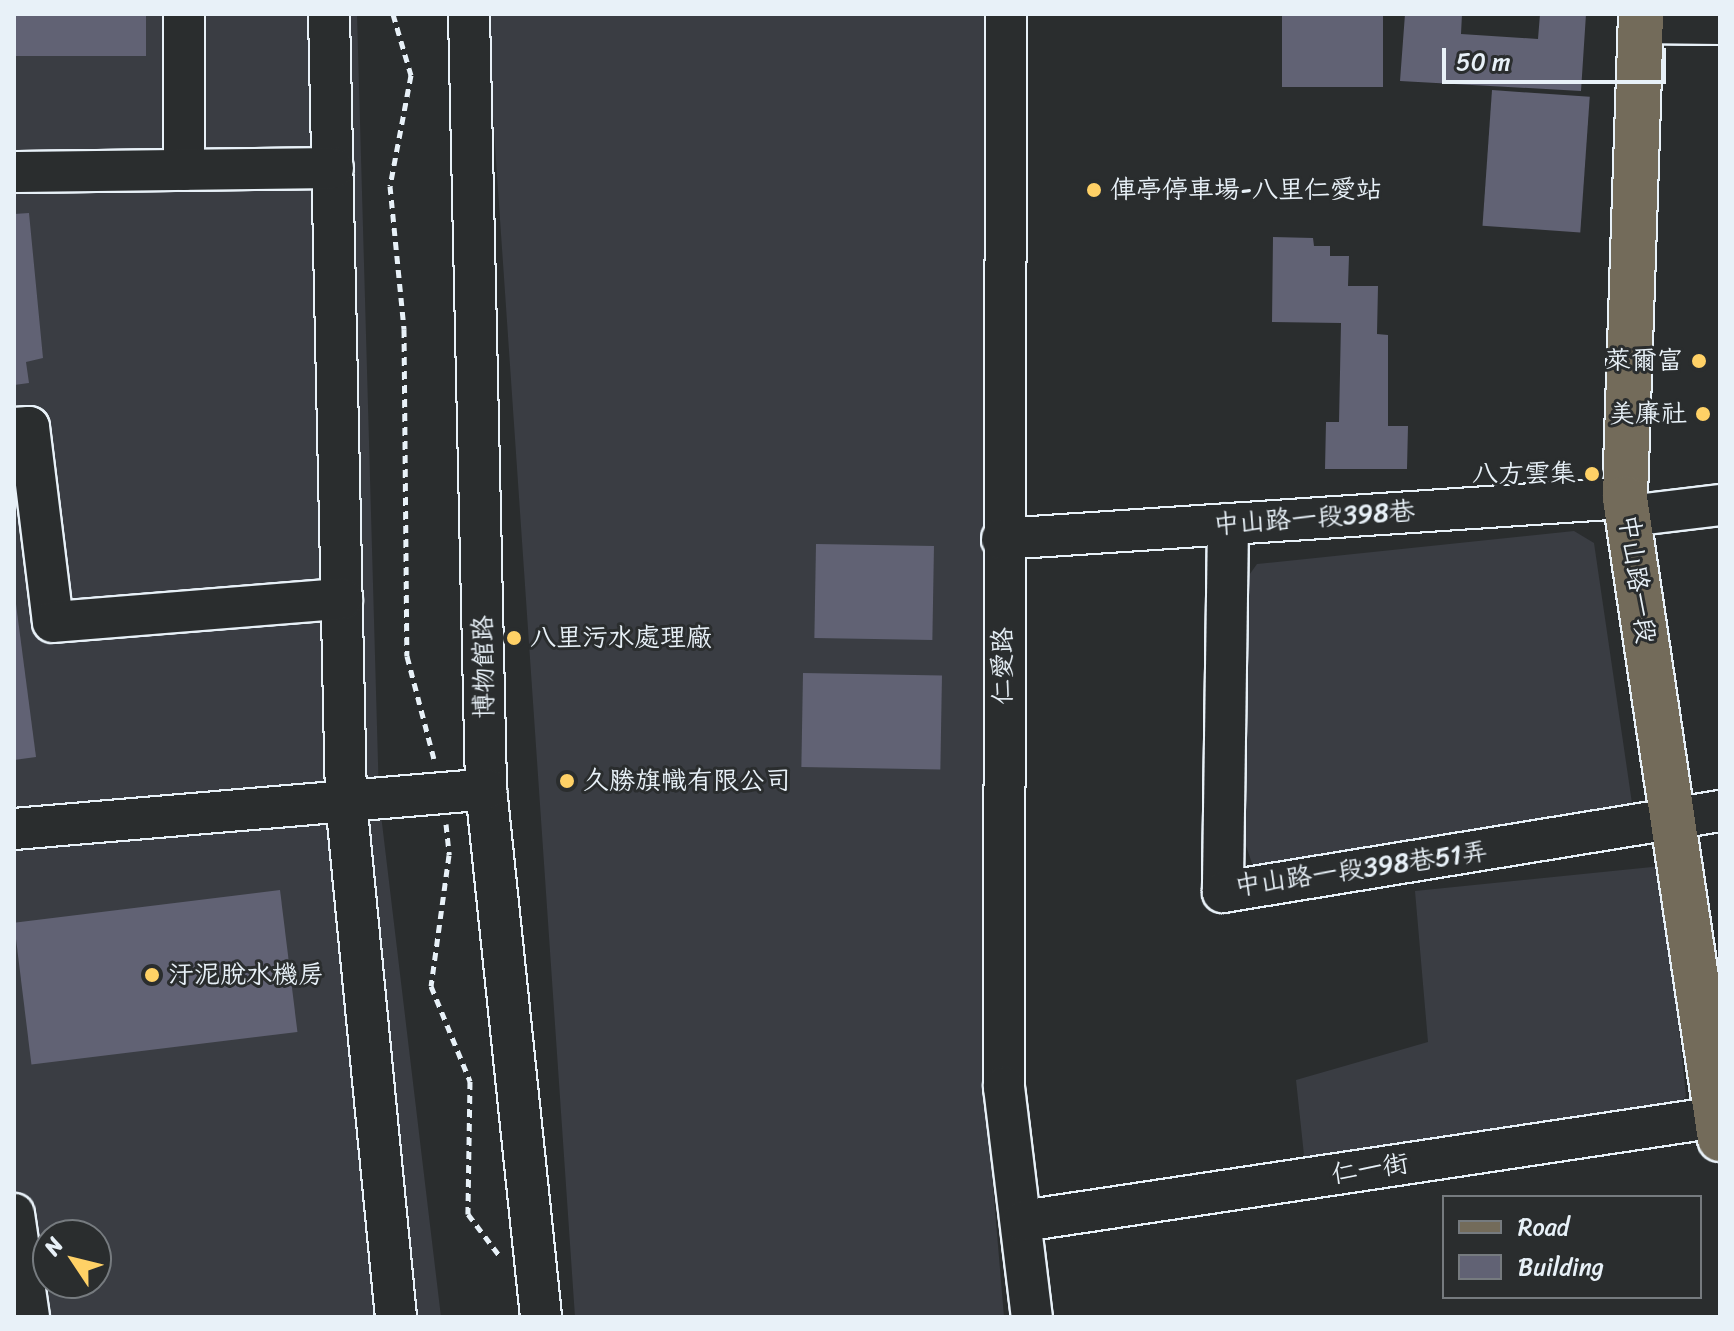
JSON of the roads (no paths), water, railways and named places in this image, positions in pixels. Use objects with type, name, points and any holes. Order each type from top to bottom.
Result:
[{"type":"main road","name":"中山路一段","points":[[1640,18],[1627,507],[1670,823],[1718,1128]]},
{"type":"street","points":[[184,14],[184,170]]},
{"type":"street","points":[[329,14],[346,801],[396,1317]]},
{"type":"street","name":"博物館路","points":[[469,14],[486,789],[541,1317]]},
{"type":"street","name":"仁愛路","points":[[1006,14],[1002,539],[1004,1087],[1023,1221],[1032,1317]]},
{"type":"street","points":[[1640,18],[1720,24]]},
{"type":"street","points":[[14,172],[333,168]]},
{"type":"street","points":[[14,428],[29,427],[53,622],[342,599]]},
{"type":"street","name":"中山路一段398巷","points":[[1002,539],[1228,524],[1720,505]]},
{"type":"street","name":"中山路一段398巷51弄","points":[[1228,524],[1223,892],[1670,823]]},
{"type":"street","points":[[14,829],[486,789]]},
{"type":"street","points":[[1670,823],[1720,811]]},
{"type":"street","name":"仁一街","points":[[1023,1221],[1718,1128]]},
{"type":"street","points":[[14,1214],[29,1317]]},
{"type":"place","name":"俥亭停車場-八里仁愛站","points":[[1094,190]]},
{"type":"place","name":"萊爾富","points":[[1699,361]]},
{"type":"place","name":"美廉社","points":[[1703,414]]},
{"type":"place","name":"八方雲集","points":[[1592,474]]},
{"type":"place","name":"八里污水處理廠","points":[[514,638]]},
{"type":"place","name":"久勝旗幟有限公司","points":[[567,781]]},
{"type":"place","name":"汙泥脫水機房","points":[[152,975]]}]
